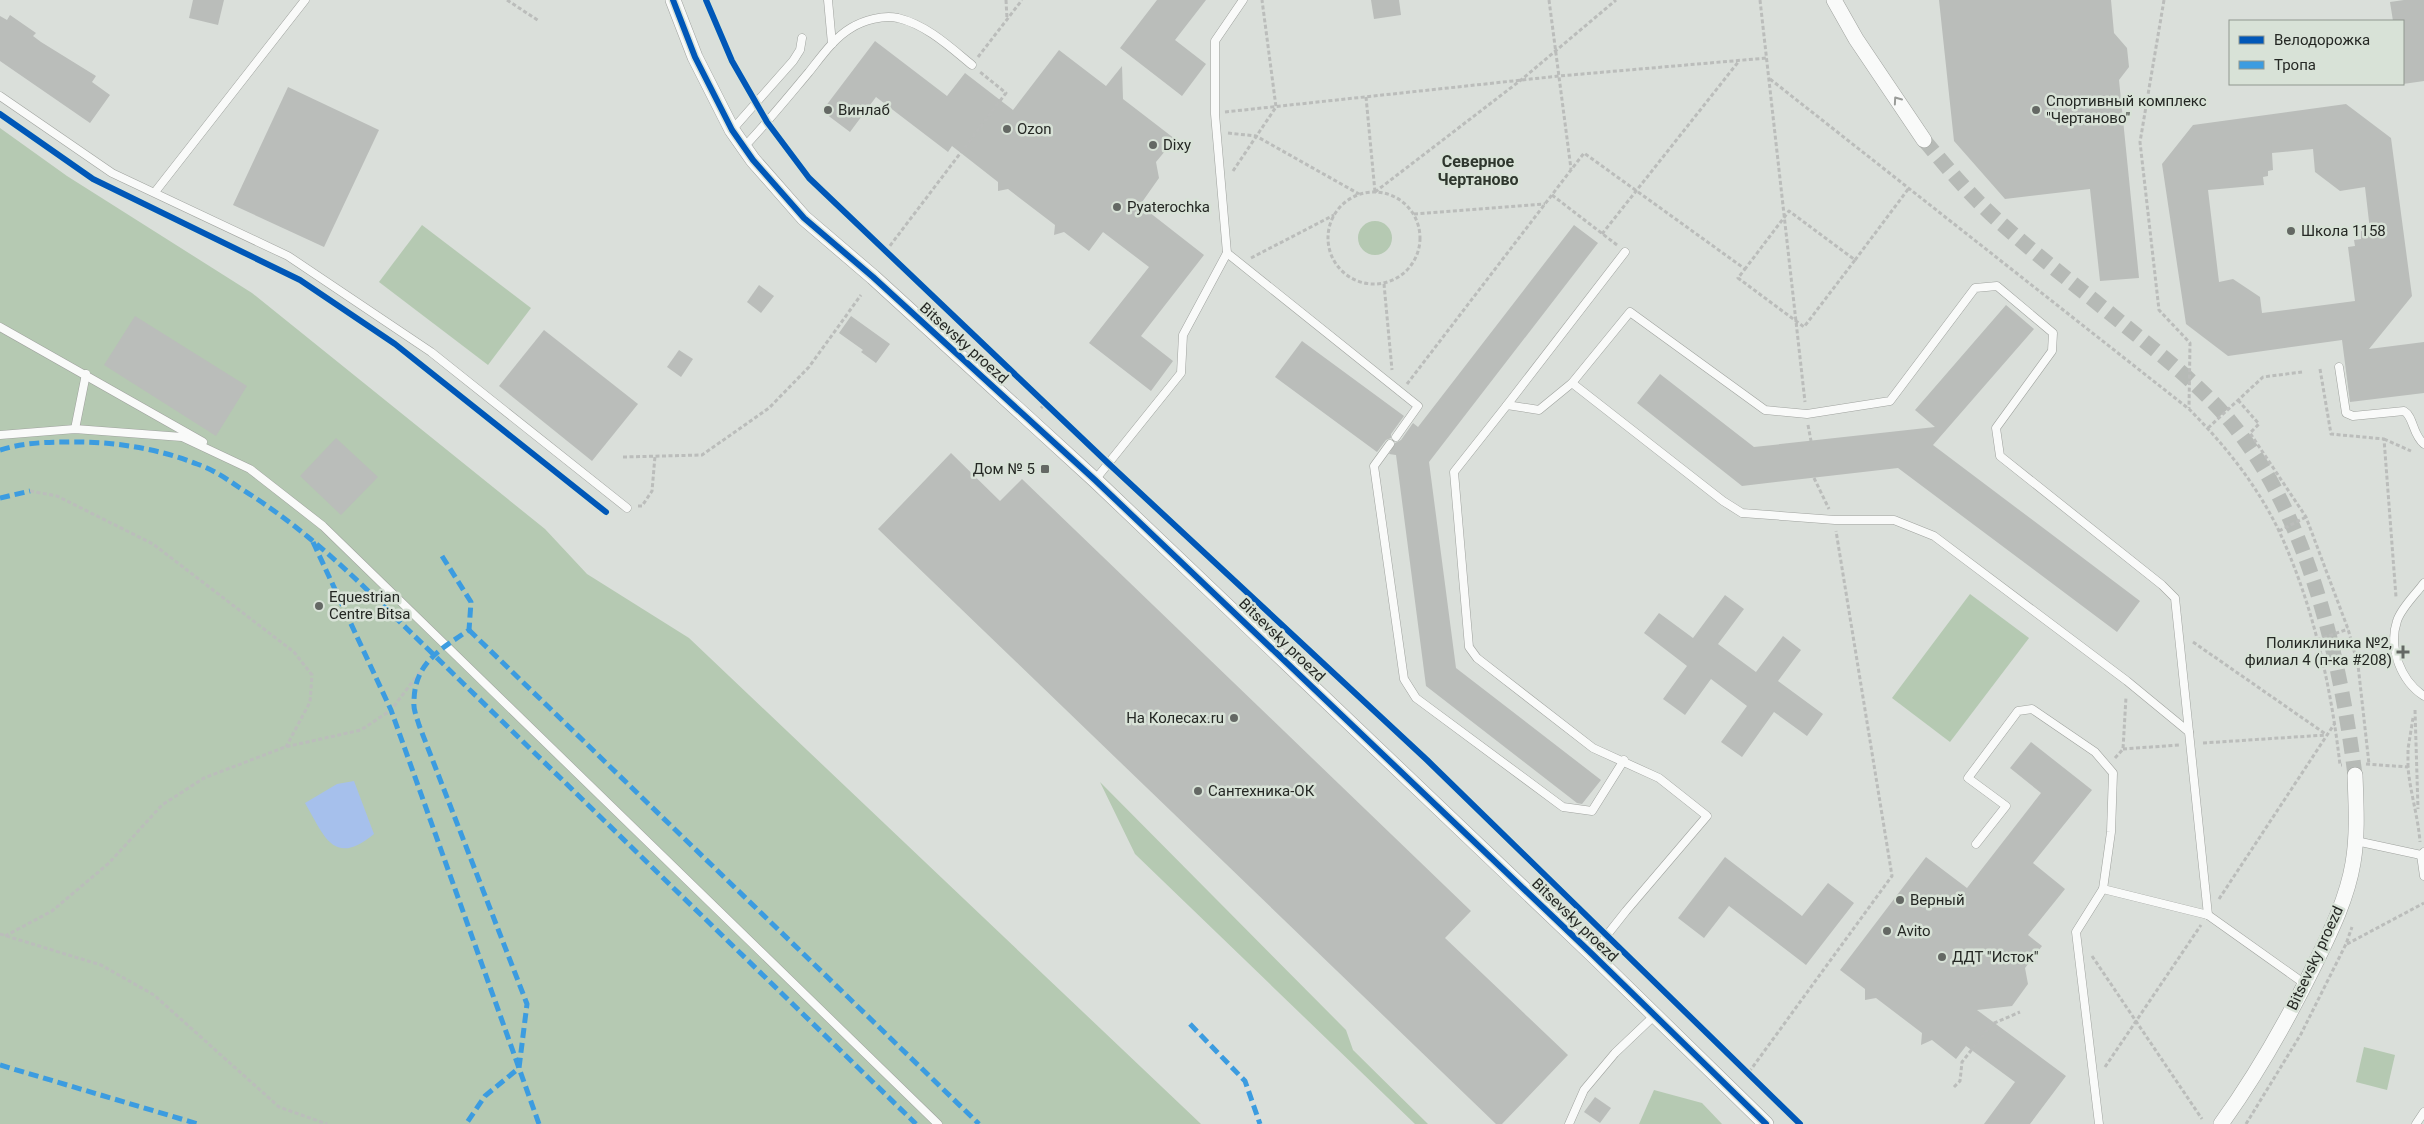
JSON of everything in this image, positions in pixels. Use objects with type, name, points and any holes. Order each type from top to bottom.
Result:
[{"type":"street","name":"Bitsevsky proezd","points":[[673,0],[695,57],[732,130],[779,191],[804,218],[873,276],[1095,480],[1592,954],[1766,1124]]},
{"type":"street","points":[[1834,0],[1860,46],[1924,140]]},
{"type":"street","name":"Bitsevsky proezd","points":[[2221,1124],[2263,1062],[2305,984],[2338,914],[2347,887],[2356,841],[2355,768]]},
{"type":"lane","points":[[155,192],[305,0]]},
{"type":"lane","points":[[828,0],[832,44]]},
{"type":"lane","points":[[1095,480],[1181,373],[1183,336],[1228,254],[1216,132],[1215,41],[1243,0]]},
{"type":"lane","points":[[744,147],[832,44],[850,28],[866,21],[884,17],[899,18],[936,35],[972,65]]},
{"type":"lane","points":[[732,130],[793,61],[800,50],[802,38]]},
{"type":"lane","points":[[0,96],[112,173],[296,261],[431,352],[627,508]]},
{"type":"lane","points":[[1592,954],[1626,910],[1707,816],[1659,778],[1624,760],[1593,748],[1478,658],[1469,647],[1454,472],[1625,252]]},
{"type":"lane","points":[[1228,254],[1418,406],[1396,437]]},
{"type":"lane","points":[[1507,405],[1538,410],[1572,383],[1630,312],[1765,410],[1806,414],[1890,401],[1975,288],[1997,286],[2053,333],[2052,351],[1996,428],[2000,456],[2162,584],[2175,598],[2208,915]]},
{"type":"lane","points":[[0,327],[86,374],[250,469],[323,526],[938,1124]]},
{"type":"lane","points":[[2339,367],[2346,413],[2353,416],[2404,410],[2410,416],[2414,434],[2424,444]]},
{"type":"lane","points":[[75,429],[86,374]]},
{"type":"lane","points":[[1572,383],[1723,501],[1742,513],[1835,520],[1894,520],[1934,536],[2127,681],[2190,732]]},
{"type":"lane","points":[[0,435],[75,429],[182,437],[250,469]]},
{"type":"lane","points":[[1390,444],[1374,466],[1404,679],[1416,698],[1563,807],[1592,811],[1624,760]]},
{"type":"lane","points":[[2424,583],[2397,620],[2395,643],[2400,672],[2414,689],[2424,696]]},
{"type":"lane","points":[[1976,844],[2006,806],[1968,778],[2018,711],[2032,710],[2095,752],[2113,773],[2111,832],[2102,889],[2076,932],[2099,1124]]},
{"type":"lane","points":[[2356,841],[2423,854],[2424,876]]},
{"type":"lane","points":[[2102,889],[2208,915],[2305,984]]},
{"type":"lane","points":[[1569,1124],[1584,1090],[1615,1053],[1655,1015]]},
{"type":"lane","points":[[2416,1124],[2424,1112]]},
{"type":"path","points":[[507,0],[538,21]]},
{"type":"path","points":[[1006,0],[1007,19]]},
{"type":"path","points":[[886,251],[1006,93],[972,65],[1022,0]]},
{"type":"path","points":[[1222,188],[1276,107],[1262,0]]},
{"type":"path","points":[[1549,0],[1571,169]]},
{"type":"path","points":[[1375,192],[1521,80],[1616,0]]},
{"type":"path","points":[[1760,0],[1810,441]]},
{"type":"path","points":[[2164,0],[2140,142],[2159,310],[2190,343],[2189,409]]},
{"type":"path","points":[[1215,114],[1559,76],[1767,58]]},
{"type":"path","points":[[1552,195],[1602,234],[1739,60]]},
{"type":"path","points":[[1770,79],[2189,409],[2223,444],[2258,494],[2279,531],[2317,640],[2335,722],[2340,765],[2355,768],[2369,764],[2408,767]]},
{"type":"path","points":[[1366,97],[1375,192]]},
{"type":"path","points":[[1216,132],[1256,136],[1359,194]]},
{"type":"path","points":[[1401,392],[1584,153],[1745,270]]},
{"type":"path","points":[[1855,260],[1789,211],[1738,278],[1804,327],[1855,260],[1909,188]]},
{"type":"path","points":[[1375,192],[1391,195],[1405,203],[1414,214],[1420,228],[1421,242],[1417,256],[1409,269],[1398,278],[1384,284],[1356,281],[1344,273],[1334,261],[1328,245],[1329,229],[1335,214],[1345,202],[1359,194],[1375,192]]},
{"type":"path","points":[[1414,214],[1545,204]]},
{"type":"path","points":[[1241,264],[1335,214]]},
{"type":"path","points":[[1384,284],[1393,386]]},
{"type":"path","points":[[623,457],[702,455],[769,408],[809,367],[861,294]]},
{"type":"path","points":[[2320,369],[2330,434],[2384,440],[2403,446],[2418,456]]},
{"type":"path","points":[[2208,428],[2263,376],[2302,372]]},
{"type":"path","points":[[2238,400],[2259,424],[2250,433],[2306,517],[2348,629],[2358,665],[2369,764]]},
{"type":"path","points":[[2384,440],[2397,620]]},
{"type":"path","points":[[627,508],[642,506],[652,491],[655,456]]},
{"type":"path","points":[[1749,1072],[1892,876],[1835,520],[1814,478]]},
{"type":"path","points":[[30,491],[57,496],[153,544],[294,652],[312,675],[310,702],[285,748]]},
{"type":"path","points":[[2279,531],[2306,517]]},
{"type":"path","points":[[2317,640],[2348,629]]},
{"type":"path","points":[[2180,633],[2327,735]]},
{"type":"path","points":[[5,936],[52,911],[109,863],[162,805],[204,778],[285,748],[361,730],[391,710],[420,672]]},
{"type":"path","points":[[2107,767],[2123,749],[2127,681]]},
{"type":"path","points":[[2414,689],[2418,817],[2423,854]]},
{"type":"path","points":[[2415,710],[2408,749],[2408,767],[2409,784],[2418,817]]},
{"type":"path","points":[[2095,1080],[2136,1024],[2335,722]]},
{"type":"path","points":[[2123,749],[2327,735]]},
{"type":"path","points":[[2346,944],[2424,902]]},
{"type":"path","points":[[2076,932],[2136,1024],[2202,1119]]},
{"type":"path","points":[[0,934],[101,965],[154,995],[280,1107],[328,1124]]},
{"type":"path","points":[[1954,1087],[1960,1081],[1962,1062],[1992,1024],[2020,1012]]},
{"type":"green space","name":"Equestrian Centre Bitsa","points":[[0,128],[67,176],[252,293],[545,529],[587,574],[689,638],[1201,1124],[0,1124]]},
{"type":"green space","points":[[1375,221],[1387,226],[1392,238],[1387,250],[1375,255],[1363,250],[1358,238],[1363,226]]},
{"type":"green space","points":[[422,225],[531,308],[488,365],[379,282]]},
{"type":"green space","points":[[1970,594],[2029,638],[1950,742],[1892,698]]},
{"type":"green space","points":[[1100,782],[1346,1030],[1353,1050],[1428,1124],[1415,1124],[1135,854]]},
{"type":"green space","points":[[2364,1047],[2395,1055],[2387,1090],[2356,1082]]},
{"type":"green space","points":[[1654,1090],[1702,1103],[1722,1124],[1639,1124]]},
{"type":"water","points":[[354,781],[374,834],[360,844],[349,848],[339,848],[324,836],[305,803],[337,784]]},
{"type":"building","points":[[193,0],[224,0],[218,25],[189,18]]},
{"type":"building","points":[[1157,0],[1206,0],[1175,40],[1206,64],[1182,96],[1120,48]]},
{"type":"building","points":[[1371,0],[1399,0],[1401,15],[1374,19]]},
{"type":"building","name":"Спортивный комплекс \"Чертаново\"","points":[[1939,0],[2111,0],[2114,33],[2127,48],[2129,67],[2119,80],[2139,278],[2100,281],[2090,189],[2005,199],[1954,141]]},
{"type":"building","points":[[2424,0],[2424,81],[2404,84],[2404,20],[2393,20],[2390,2]]},
{"type":"building","points":[[10,15],[36,33],[33,36],[41,42],[96,76],[92,82],[110,95],[90,123],[0,61],[0,16],[7,20]]},
{"type":"building","points":[[875,41],[947,96],[965,73],[1013,110],[1059,50],[1106,86],[1122,66],[1123,99],[1175,139],[1156,162],[1159,178],[1140,205],[1204,255],[1141,336],[1173,361],[1151,391],[1089,343],[1149,267],[1103,232],[1089,251],[1064,232],[1054,235],[1055,225],[1008,189],[998,191],[998,182],[952,146],[948,152],[876,97],[850,132],[822,111]]},
{"type":"building","points":[[288,87],[379,130],[324,247],[233,205]]},
{"type":"building","points":[[2346,104],[2391,138],[2412,296],[2369,349],[2424,342],[2424,393],[2350,402],[2342,340],[2228,356],[2186,324],[2162,164],[2193,125]],"holes":[[[2313,149],[2315,172],[2340,191],[2365,187],[2370,230],[2361,231],[2361,239],[2354,240],[2355,246],[2348,247],[2355,301],[2262,313],[2260,297],[2233,279],[2219,282],[2208,190],[2264,185],[2263,177],[2268,176],[2268,171],[2273,170],[2272,153]]]},
{"type":"building","points":[[1574,225],[1598,243],[1429,462],[1456,668],[1601,780],[1582,804],[1577,803],[1426,686],[1396,455],[1389,454],[1395,443],[1401,440],[1413,423],[1418,427]]},
{"type":"building","points":[[759,285],[774,296],[761,313],[747,302]]},
{"type":"building","points":[[2006,305],[2034,329],[1933,445],[2140,601],[2117,632],[1898,468],[1742,486],[1637,403],[1660,374],[1754,447],[1935,427],[1915,410]]},
{"type":"building","points":[[135,316],[247,386],[216,436],[104,365]]},
{"type":"building","points":[[851,316],[890,344],[876,363],[861,352],[863,350],[839,333]]},
{"type":"building","points":[[544,330],[638,404],[592,461],[499,386]]},
{"type":"building","points":[[1302,341],[1404,416],[1391,434],[1391,438],[1386,440],[1377,452],[1275,377]]},
{"type":"building","points":[[679,350],[693,359],[681,377],[667,367]]},
{"type":"building","points":[[336,438],[378,477],[341,515],[300,476]]},
{"type":"building","points":[[951,453],[1000,501],[1022,479],[1471,911],[1445,938],[1568,1055],[1502,1124],[1496,1124],[878,529]]},
{"type":"building","points":[[1725,595],[1744,609],[1718,644],[1756,672],[1783,636],[1801,650],[1778,681],[1823,714],[1807,736],[1774,712],[1742,757],[1721,742],[1747,706],[1711,679],[1685,715],[1663,699],[1687,666],[1644,633],[1659,613],[1693,638]]},
{"type":"building","name":"ДДТ \"Исток\"","points":[[2031,742],[2092,790],[2033,863],[2065,889],[2028,935],[2042,946],[2025,968],[2028,984],[2012,1006],[1977,1010],[2066,1076],[2030,1124],[1984,1124],[2015,1082],[1966,1046],[1956,1059],[1932,1040],[1921,1045],[1922,1033],[1876,998],[1865,1000],[1865,989],[1840,970],[1926,857],[1967,888],[2041,793],[2010,768]]},
{"type":"building","points":[[1725,857],[1802,916],[1828,883],[1854,903],[1806,965],[1729,906],[1704,938],[1678,918]]},
{"type":"building","points":[[1595,1097],[1611,1108],[1600,1123],[1584,1112]]},
{"type":"tunnel","points":[[1924,140],[1992,215],[2190,380],[2218,407],[2257,458],[2280,499],[2300,543],[2316,589],[2340,683],[2355,775]]},
{"type":"marked path","points":[[0,450],[34,443],[50,442],[117,444],[150,450],[182,458],[208,469],[225,478],[288,521],[361,584],[916,1124]]},
{"type":"marked path","points":[[0,498],[30,491]]},
{"type":"marked path","points":[[313,542],[391,710],[539,1124]]},
{"type":"marked path","points":[[442,556],[471,602],[469,630],[439,651],[424,667],[415,688],[415,711],[527,1004],[519,1068],[485,1096],[466,1124]]},
{"type":"marked path","points":[[469,630],[979,1124]]},
{"type":"marked path","points":[[1190,1024],[1245,1081],[1260,1124]]},
{"type":"marked path","points":[[0,1065],[198,1124]]},
{"type":"cycle path","points":[[673,0],[695,57],[732,130],[753,160],[804,218],[873,277],[1095,480],[1592,954],[1766,1124]]},
{"type":"cycle path","points":[[706,0],[732,61],[767,122],[809,178],[1109,464],[1427,760],[1800,1124]]},
{"type":"cycle path","points":[[0,114],[93,179],[300,280],[395,344],[606,512]]},
{"type":"place","name":"Винлаб","points":[[828,110]]},
{"type":"place","name":"Спортивный комплекс \"Чертаново\"","points":[[2036,110]]},
{"type":"place","name":"Ozon","points":[[1007,129]]},
{"type":"place","name":"Dixy","points":[[1153,145]]},
{"type":"place","name":"Pyaterochka","points":[[1117,207]]},
{"type":"place","name":"Школа 1158","points":[[2291,231]]},
{"type":"place","name":"Дом № 5","points":[[1045,469]]},
{"type":"place","name":"Equestrian Centre Bitsa","points":[[319,606]]},
{"type":"place","name":"Поликлиника №2, филиал 4 (п-ка #208)","points":[[2403,652]]},
{"type":"place","name":"На Колесах.ru","points":[[1234,718]]},
{"type":"place","name":"Сантехника-ОК","points":[[1198,791]]},
{"type":"place","name":"Верный","points":[[1900,900]]},
{"type":"place","name":"Avito","points":[[1887,931]]},
{"type":"place","name":"ДДТ \"Исток\"","points":[[1942,957]]},
{"type":"district","name":"Северное Чертаново","points":[[1478,170]]}]
